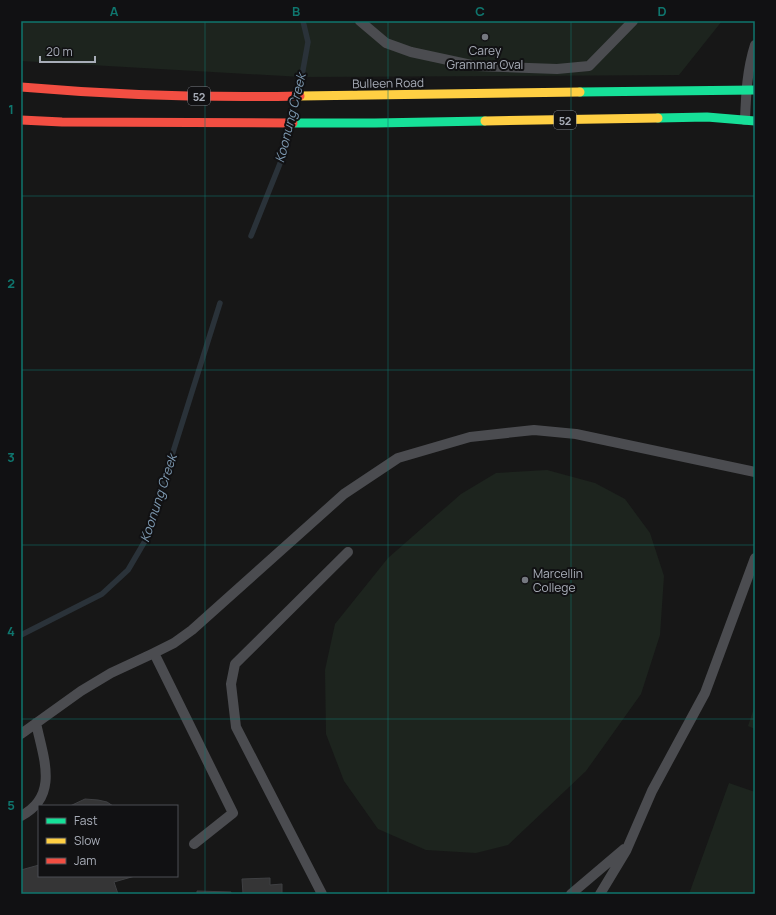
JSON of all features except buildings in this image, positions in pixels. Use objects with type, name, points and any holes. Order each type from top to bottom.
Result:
[{"type":"highway","name":"Bulleen Road","points":[[21,87],[79,92],[214,97],[750,90]]},
{"type":"highway","name":"52","points":[[21,120],[62,122],[375,123],[707,117],[750,120]]},
{"type":"lane","points":[[360,21],[386,42],[411,52],[476,66],[557,69],[589,66],[633,21]]},
{"type":"lane","points":[[750,120],[750,60],[755,45]]},
{"type":"lane","points":[[21,734],[81,691],[111,673],[174,643],[192,630],[344,494],[398,458],[470,437],[534,430],[576,434],[755,472]]},
{"type":"lane","points":[[322,894],[236,728],[231,684],[235,664],[348,552]]},
{"type":"lane","points":[[600,894],[628,845],[652,791],[705,693],[755,558]]},
{"type":"lane","points":[[154,653],[233,813],[194,844]]},
{"type":"lane","points":[[21,816],[29,812],[37,804],[46,785],[46,774],[36,723]]},
{"type":"lane","points":[[571,894],[628,845]]},
{"type":"shaded area","points":[[21,21],[722,21],[679,75],[302,77],[21,61]]},
{"type":"shaded area","points":[[547,470],[595,483],[625,499],[650,533],[664,576],[660,635],[641,694],[586,771],[508,845],[476,853],[426,850],[378,829],[344,781],[326,734],[325,670],[335,624],[388,558],[461,494],[496,473]]},
{"type":"shaded area","points":[[755,705],[755,729],[748,726]]},
{"type":"shaded area","points":[[729,783],[755,792],[755,894],[689,894]]},
{"type":"waterway","name":"Koonung Creek","points":[[299,92],[308,42],[303,21]]},
{"type":"waterway","name":"Koonung Creek","points":[[251,236],[285,151],[290,127]]},
{"type":"waterway","name":"Koonung Creek","points":[[21,635],[102,594],[128,570],[145,541],[220,303]]},
{"type":"traffic: fast","points":[[580,92],[755,90]]},
{"type":"traffic: fast","points":[[658,118],[707,117],[755,121]]},
{"type":"traffic: fast","points":[[293,123],[485,121]]},
{"type":"traffic: slow","points":[[300,96],[580,92]]},
{"type":"traffic: slow","points":[[485,121],[658,118]]},
{"type":"traffic: jam","points":[[21,87],[160,95],[230,97],[300,96]]},
{"type":"traffic: jam","points":[[21,120],[62,122],[293,123]]},
{"type":"place","name":"Carey Grammar Oval","points":[[485,37]]},
{"type":"place","name":"Marcellin College","points":[[525,580]]}]
